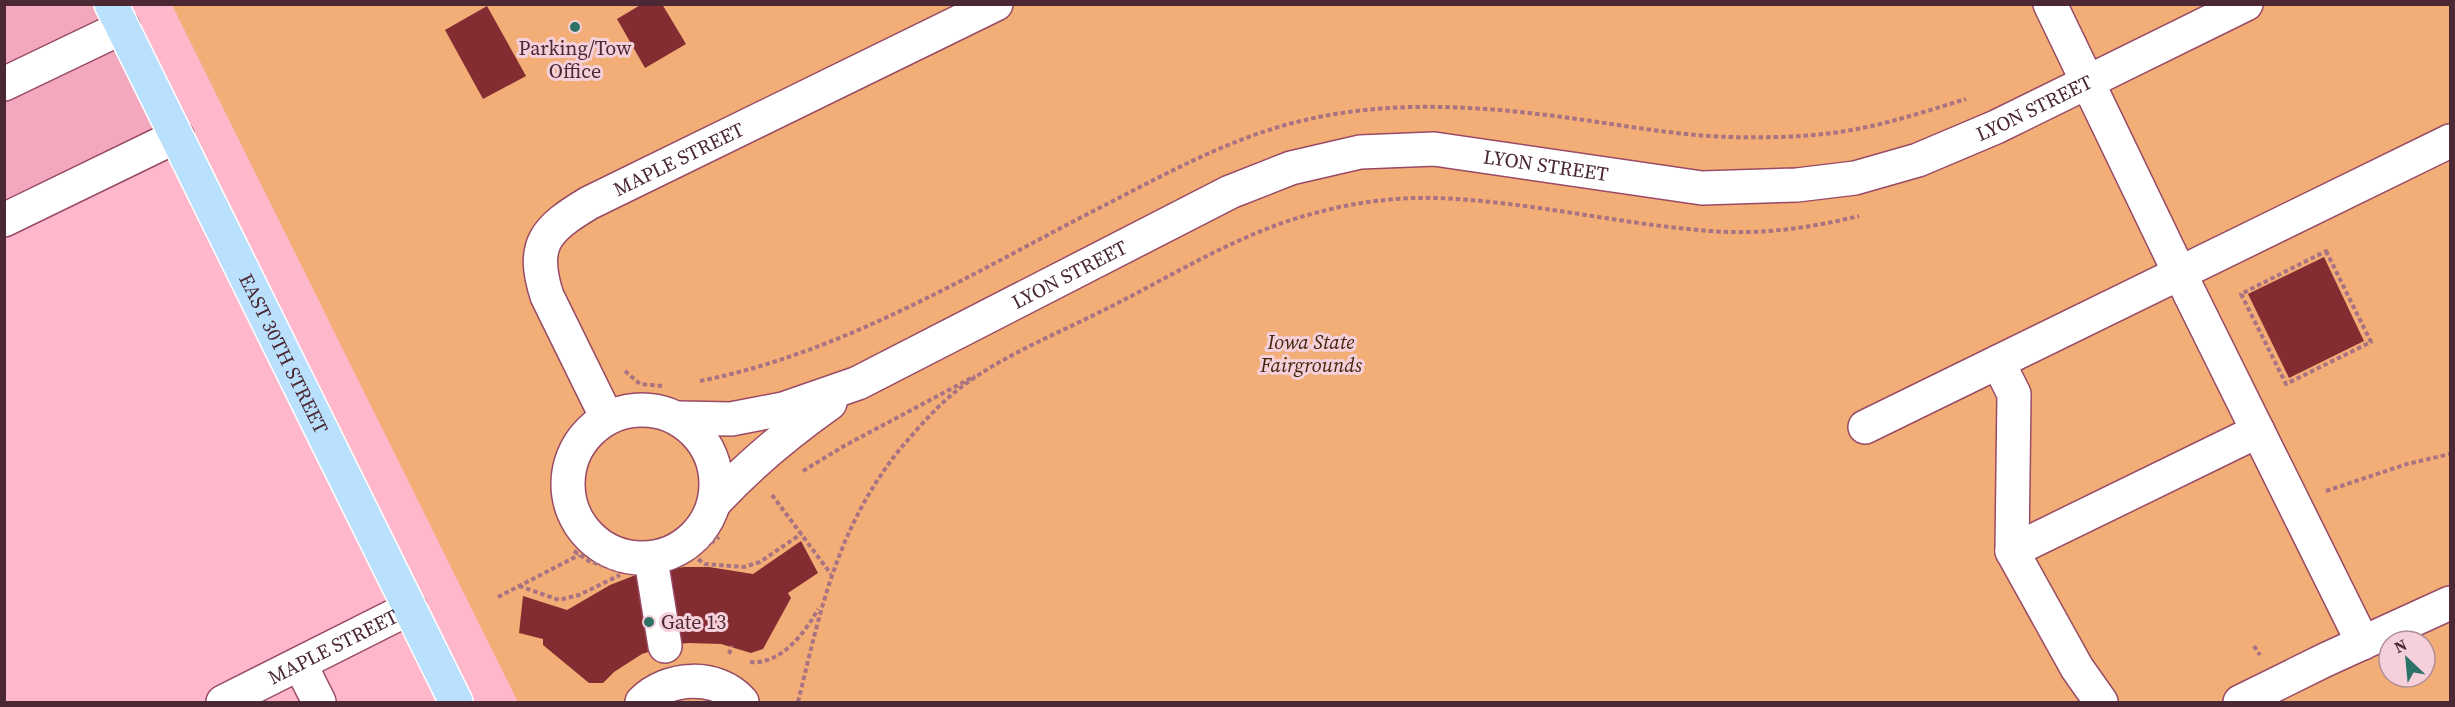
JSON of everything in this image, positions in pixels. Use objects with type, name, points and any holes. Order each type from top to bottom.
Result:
[{"type":"main road","name":"EAST 30TH STREET","points":[[117,16],[456,702]]},
{"type":"street","name":"MAPLE STREET","points":[[608,418],[547,297],[540,277],[540,260],[546,235],[562,219],[589,203],[996,4]]},
{"type":"street","points":[[2050,4],[2180,274],[2363,643]]},
{"type":"street","name":"LYON STREET","points":[[858,383],[1230,192],[1291,168],[1360,152],[1434,149],[1702,188],[1797,185],[1855,178],[1918,160],[1996,126],[2246,4]]},
{"type":"street","points":[[4,84],[117,16]]},
{"type":"street","points":[[4,220],[177,136]]},
{"type":"street","points":[[1865,427],[2451,141]]},
{"type":"street","points":[[1998,362],[2014,394],[2012,551],[2077,668],[2101,702]]},
{"type":"street","points":[[678,418],[697,433],[711,453],[717,477],[715,502],[706,524],[689,542],[667,554],[643,559],[618,555],[596,543],[580,525],[570,502],[568,478],[574,454],[588,433],[608,418],[631,411],[655,411],[678,418],[731,419],[783,409],[858,383]]},
{"type":"street","points":[[715,502],[803,422],[858,383]]},
{"type":"street","points":[[2012,551],[2258,431]]},
{"type":"street","points":[[641,571],[665,646]]},
{"type":"street","points":[[2240,702],[2451,603]]},
{"type":"street","name":"MAPLE STREET","points":[[223,702],[410,608]]},
{"type":"street","points":[[300,664],[320,702]]},
{"type":"street","points":[[642,702],[650,694],[671,684],[694,681],[717,686],[742,702]]},
{"type":"path","points":[[798,702],[831,574],[853,524],[883,474],[916,432],[960,388],[1005,360],[1271,228],[1317,212],[1389,198],[1438,198],[1483,202],[1712,232],[1774,231],[1822,225],[1859,216]]},
{"type":"path","points":[[2326,251],[2371,342],[2286,384],[2241,294],[2326,251]]},
{"type":"path","points":[[2294,504],[2407,464],[2451,454]]},
{"type":"path","points":[[771,495],[831,574]]},
{"type":"path","points":[[692,555],[705,564],[743,569],[760,562],[801,534]]},
{"type":"path","points":[[498,597],[579,555]]},
{"type":"path","points":[[519,586],[559,600],[581,597],[641,571]]},
{"type":"path","points":[[740,661],[757,663],[789,648],[808,628],[823,601]]},
{"type":"shaded area","points":[[5,5],[111,5],[177,136],[5,220]]},
{"type":"green space","name":"Iowa State Fairgrounds","points":[[172,5],[2450,5],[2450,702],[518,702]]},
{"type":"building","points":[[642,4],[662,4],[686,44],[645,68],[617,19]]},
{"type":"building","points":[[487,6],[526,76],[483,99],[445,30]]},
{"type":"building","points":[[2324,257],[2364,341],[2289,378],[2248,294]]},
{"type":"building","name":"Gate 13","points":[[801,541],[818,573],[788,593],[791,598],[763,649],[751,653],[721,644],[670,645],[642,654],[614,672],[603,683],[589,683],[543,645],[543,639],[519,633],[523,596],[567,610],[610,585],[633,576],[653,572],[684,567],[709,567],[753,574]]},
{"type":"place","name":"Parking/Tow Office","points":[[575,27]]},
{"type":"place","name":"Gate 13","points":[[649,622]]}]
